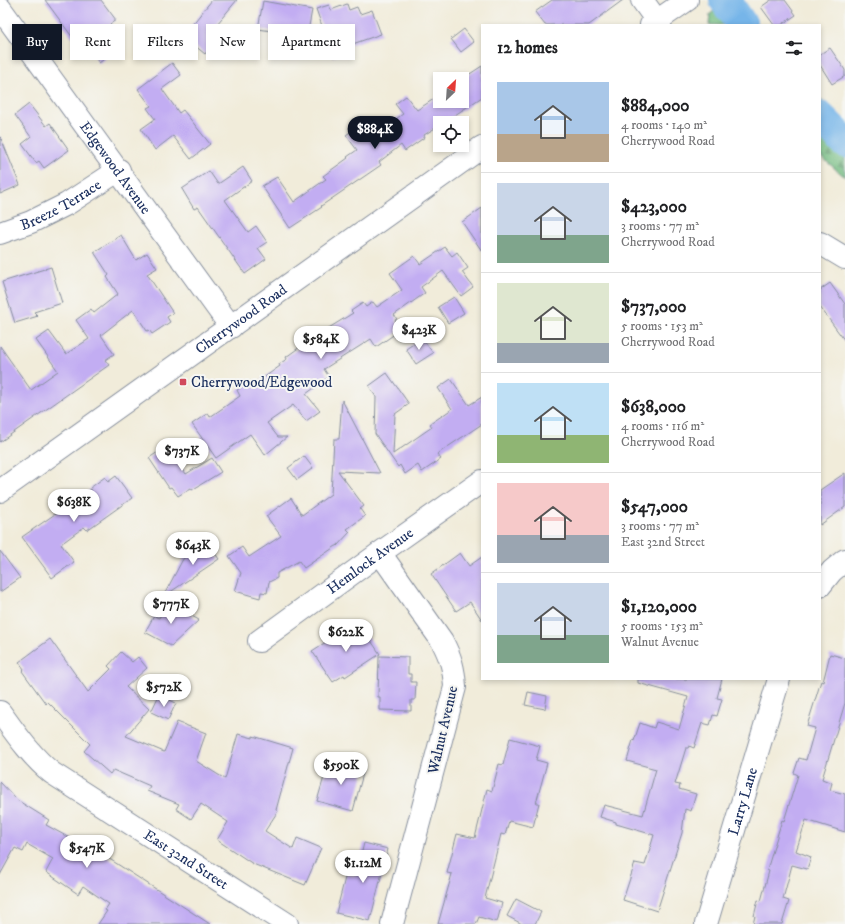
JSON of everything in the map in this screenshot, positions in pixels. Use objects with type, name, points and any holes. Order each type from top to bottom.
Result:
[{"type":"street","points":[[642,0],[656,24],[687,0]]},
{"type":"street","name":"Edgewood Avenue","points":[[0,8],[232,327]]},
{"type":"street","name":"Cherrywood Road","points":[[0,491],[232,327],[481,148]]},
{"type":"street","name":"Breeze Terrace","points":[[0,233],[31,222],[66,204],[118,170]]},
{"type":"street","points":[[821,244],[845,258]]},
{"type":"street","name":"Hemlock Avenue","points":[[259,641],[481,482]]},
{"type":"street","name":"Walnut Avenue","points":[[380,553],[442,642],[450,656],[454,671],[455,687],[452,703],[392,924]]},
{"type":"street","points":[[821,585],[832,571],[845,560]]},
{"type":"street","name":"Larry Lane","points":[[706,924],[779,680]]},
{"type":"street","name":"East 32nd Street","points":[[0,712],[29,751],[52,773],[287,924]]},
{"type":"green space","points":[[729,0],[739,0],[758,24],[709,24],[710,14]]},
{"type":"green space","points":[[821,100],[845,123],[845,177],[821,157]]},
{"type":"building","points":[[45,0],[101,0],[116,20],[110,24],[70,24],[70,34]]},
{"type":"building","points":[[212,0],[237,0],[217,24],[206,24],[205,54],[198,48],[198,24],[193,24]]},
{"type":"building","points":[[552,0],[623,0],[590,24],[544,24],[535,12]]},
{"type":"building","points":[[771,0],[785,0],[796,15],[782,24],[773,24],[761,7]]},
{"type":"building","points":[[263,1],[312,10],[309,24],[268,24],[268,30],[260,29],[259,24]]},
{"type":"building","points":[[347,4],[349,10],[357,7],[360,14],[372,10],[381,34],[355,43],[355,24],[321,24],[316,9],[329,5],[331,10]]},
{"type":"building","points":[[464,29],[474,42],[461,52],[451,39]]},
{"type":"building","points":[[830,48],[845,70],[845,76],[832,84],[821,67],[821,53]]},
{"type":"building","points":[[172,63],[181,75],[162,89],[179,113],[183,110],[210,144],[191,159],[173,136],[155,150],[141,129],[155,119],[147,108],[151,106],[138,89]]},
{"type":"building","points":[[481,67],[481,98],[469,106],[469,74]]},
{"type":"building","points":[[406,96],[417,110],[433,100],[433,108],[466,108],[454,116],[433,116],[433,129],[424,135],[425,137],[405,151],[401,145],[379,162],[381,165],[290,228],[262,186],[277,177],[294,202],[326,179],[323,176],[357,150],[346,135],[367,120],[377,132],[403,114],[395,104]]},
{"type":"building","points":[[29,104],[46,126],[50,123],[69,150],[44,168],[39,161],[36,163],[22,144],[31,137],[15,115]]},
{"type":"building","points":[[0,136],[20,185],[0,194]]},
{"type":"building","points":[[243,167],[252,181],[225,200],[248,232],[256,226],[267,242],[258,248],[266,259],[245,274],[198,207],[194,209],[182,189],[209,171],[218,184]]},
{"type":"building","points":[[481,209],[481,250],[462,222]]},
{"type":"building","points":[[121,235],[136,260],[147,253],[157,268],[147,274],[173,313],[167,317],[170,322],[152,334],[149,330],[147,331],[133,310],[101,335],[114,354],[105,360],[109,365],[0,442],[0,346],[31,390],[58,371],[36,340],[49,331],[66,354],[89,339],[76,320],[91,309],[94,313],[118,294],[107,277],[109,275],[94,252]]},
{"type":"building","points":[[445,247],[452,256],[457,252],[468,268],[462,272],[473,287],[461,296],[443,271],[421,287],[425,293],[394,315],[397,319],[395,320],[402,329],[376,347],[371,339],[324,369],[329,377],[306,394],[320,411],[306,421],[293,405],[267,423],[278,437],[287,437],[265,455],[250,434],[216,458],[192,424],[208,413],[210,417],[240,396],[237,390],[249,382],[252,386],[280,366],[279,364],[287,359],[286,357],[311,339],[353,313],[351,311],[363,303],[366,307],[373,302],[377,307],[402,290],[390,273],[414,256],[420,264]]},
{"type":"building","points":[[51,267],[62,303],[34,312],[38,316],[15,323],[2,282]]},
{"type":"building","points":[[830,283],[845,304],[845,341],[821,308],[821,289]]},
{"type":"building","points":[[454,297],[464,313],[448,323],[438,307]]},
{"type":"building","points":[[422,338],[433,353],[416,364],[406,349]]},
{"type":"building","points":[[387,373],[409,404],[395,414],[393,454],[432,427],[430,424],[452,409],[438,388],[451,379],[469,405],[481,398],[481,425],[437,454],[441,459],[422,472],[418,465],[405,474],[400,465],[398,467],[375,434],[376,397],[369,386]]},
{"type":"building","points":[[342,400],[380,473],[338,471],[364,506],[360,509],[365,516],[347,529],[350,532],[337,546],[304,568],[299,561],[277,573],[277,578],[269,582],[267,593],[261,592],[260,598],[235,591],[241,573],[229,556],[242,547],[249,557],[281,536],[266,516],[291,498],[302,515],[331,494],[334,439],[339,439]]},
{"type":"building","points":[[167,446],[186,474],[212,458],[221,472],[192,490],[191,488],[178,496],[171,487],[169,488],[149,458]]},
{"type":"building","points":[[304,456],[313,468],[297,480],[288,468]]},
{"type":"building","points":[[845,473],[845,507],[821,524],[821,489]]},
{"type":"building","points":[[116,476],[132,498],[87,530],[84,527],[61,544],[74,562],[52,578],[22,537],[91,489],[90,488],[105,477],[108,482]]},
{"type":"building","points":[[207,542],[219,559],[163,597],[183,559]]},
{"type":"building","points":[[0,551],[20,578],[0,592]]},
{"type":"building","points":[[460,553],[469,566],[481,558],[481,618],[470,602],[456,611],[431,574]]},
{"type":"building","points":[[168,603],[199,620],[171,646],[145,632],[154,616],[159,618]]},
{"type":"building","points":[[361,626],[380,654],[345,677],[344,675],[333,682],[312,651],[343,631],[346,635]]},
{"type":"building","points":[[50,639],[88,692],[111,669],[108,666],[121,652],[132,662],[138,657],[147,668],[126,687],[149,709],[126,736],[164,752],[177,722],[206,733],[196,761],[225,779],[238,734],[253,738],[253,736],[293,748],[276,810],[278,811],[265,831],[293,849],[297,838],[321,848],[305,885],[253,864],[217,840],[228,822],[201,804],[191,819],[176,809],[179,804],[147,791],[150,786],[113,770],[110,774],[84,751],[90,744],[48,702],[46,704],[22,671],[24,669],[19,662]]},
{"type":"building","points":[[830,654],[845,658],[845,703],[822,779],[832,783],[830,790],[845,794],[845,832],[806,820],[796,851],[811,857],[807,869],[792,865],[783,899],[789,901],[782,924],[753,924],[758,900],[761,901],[769,871],[767,870],[782,820],[784,821],[798,775],[794,773],[799,758],[806,760],[815,728],[807,726],[821,681],[823,682]]},
{"type":"building","points":[[379,656],[408,657],[408,674],[411,674],[411,682],[416,682],[415,700],[411,700],[411,711],[380,710],[380,697],[378,697]]},
{"type":"building","points":[[638,680],[722,680],[717,698],[722,699],[717,716],[713,715],[710,725],[702,723],[694,748],[689,746],[686,748],[675,784],[680,785],[679,789],[696,794],[691,811],[685,809],[682,833],[657,911],[623,900],[635,863],[645,865],[654,835],[616,824],[616,822],[600,817],[604,805],[643,815],[656,769],[627,761],[640,723],[654,728],[656,722],[679,729],[688,697],[638,683]]},
{"type":"building","points":[[528,692],[547,696],[545,709],[525,705]]},
{"type":"building","points":[[159,695],[176,703],[168,720],[151,712]]},
{"type":"building","points":[[510,738],[540,746],[536,760],[547,763],[536,803],[539,803],[533,827],[509,821],[505,835],[501,834],[485,898],[502,903],[497,922],[479,917],[476,924],[438,924],[452,874],[447,873],[457,834],[475,838],[487,789],[492,791],[499,764],[503,765]]},
{"type":"building","points":[[329,760],[364,770],[353,811],[317,801]]},
{"type":"building","points":[[0,782],[17,800],[49,820],[46,825],[75,841],[77,838],[210,924],[98,924],[107,911],[105,910],[109,904],[83,886],[78,894],[46,872],[53,859],[27,844],[23,852],[15,848],[0,875]]},
{"type":"building","points":[[364,843],[388,849],[370,921],[336,913],[346,874],[356,876]]},
{"type":"building","points":[[516,899],[541,912],[535,924],[522,924],[507,916]]},
{"type":"waterway","points":[[725,0],[741,24]]},
{"type":"waterway","points":[[821,118],[845,142]]},
{"type":"place","name":"Cherrywood/Edgewood","points":[[183,382]]}]
